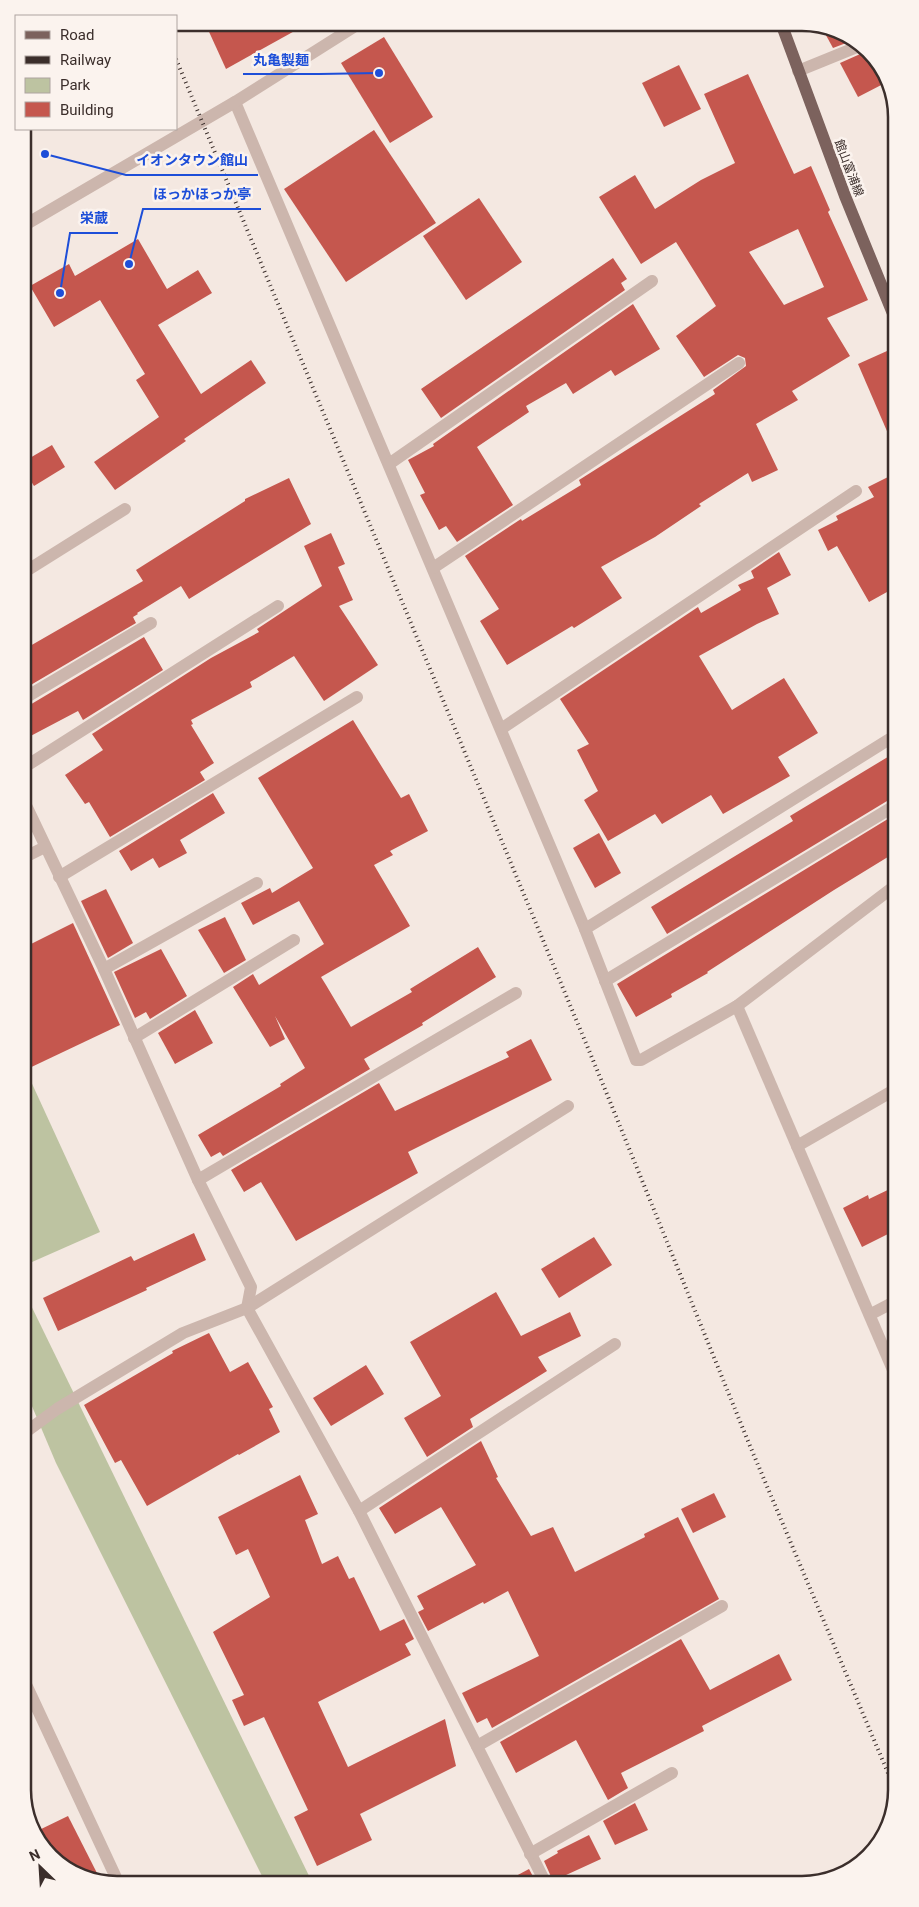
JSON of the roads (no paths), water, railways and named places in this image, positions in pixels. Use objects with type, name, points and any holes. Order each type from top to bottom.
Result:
[{"type":"main road","name":"館山富浦線","points":[[784,31],[845,196],[888,301]]},
{"type":"street","points":[[31,221],[235,102],[347,31]]},
{"type":"street","points":[[798,71],[853,49]]},
{"type":"street","points":[[235,102],[585,929],[636,1060],[641,1060],[736,1006],[888,891]]},
{"type":"street","points":[[389,464],[652,282]]},
{"type":"street","points":[[433,568],[739,364]]},
{"type":"street","points":[[500,729],[856,491]]},
{"type":"street","points":[[31,568],[125,509]]},
{"type":"street","points":[[31,763],[278,606]]},
{"type":"street","points":[[31,694],[152,623]]},
{"type":"street","points":[[59,877],[357,698]]},
{"type":"street","points":[[585,929],[888,740]]},
{"type":"street","points":[[605,981],[888,810]]},
{"type":"street","points":[[31,816],[104,970],[198,1180],[251,1287],[247,1308],[359,1511],[542,1876]]},
{"type":"street","points":[[31,854],[45,847]]},
{"type":"street","points":[[104,970],[257,883]]},
{"type":"street","points":[[134,1038],[294,940]]},
{"type":"street","points":[[198,1180],[516,993]]},
{"type":"street","points":[[736,1006],[888,1357]]},
{"type":"street","points":[[796,1146],[888,1094]]},
{"type":"street","points":[[31,1428],[57,1409],[183,1333],[247,1308],[568,1106]]},
{"type":"street","points":[[871,1314],[888,1305]]},
{"type":"street","points":[[359,1511],[614,1344]]},
{"type":"street","points":[[477,1746],[722,1606]]},
{"type":"street","points":[[31,1697],[115,1876]]},
{"type":"street","points":[[530,1854],[672,1773]]},
{"type":"railway","points":[[178,64],[600,1077],[750,1446],[888,1773]]},
{"type":"place","name":"丸亀製麺","points":[[379,73]]},
{"type":"place","name":"イオンタウン館山","points":[[45,154]]},
{"type":"place","name":"ほっかほっか亭","points":[[129,264]]},
{"type":"place","name":"栄蔵","points":[[60,293]]}]
